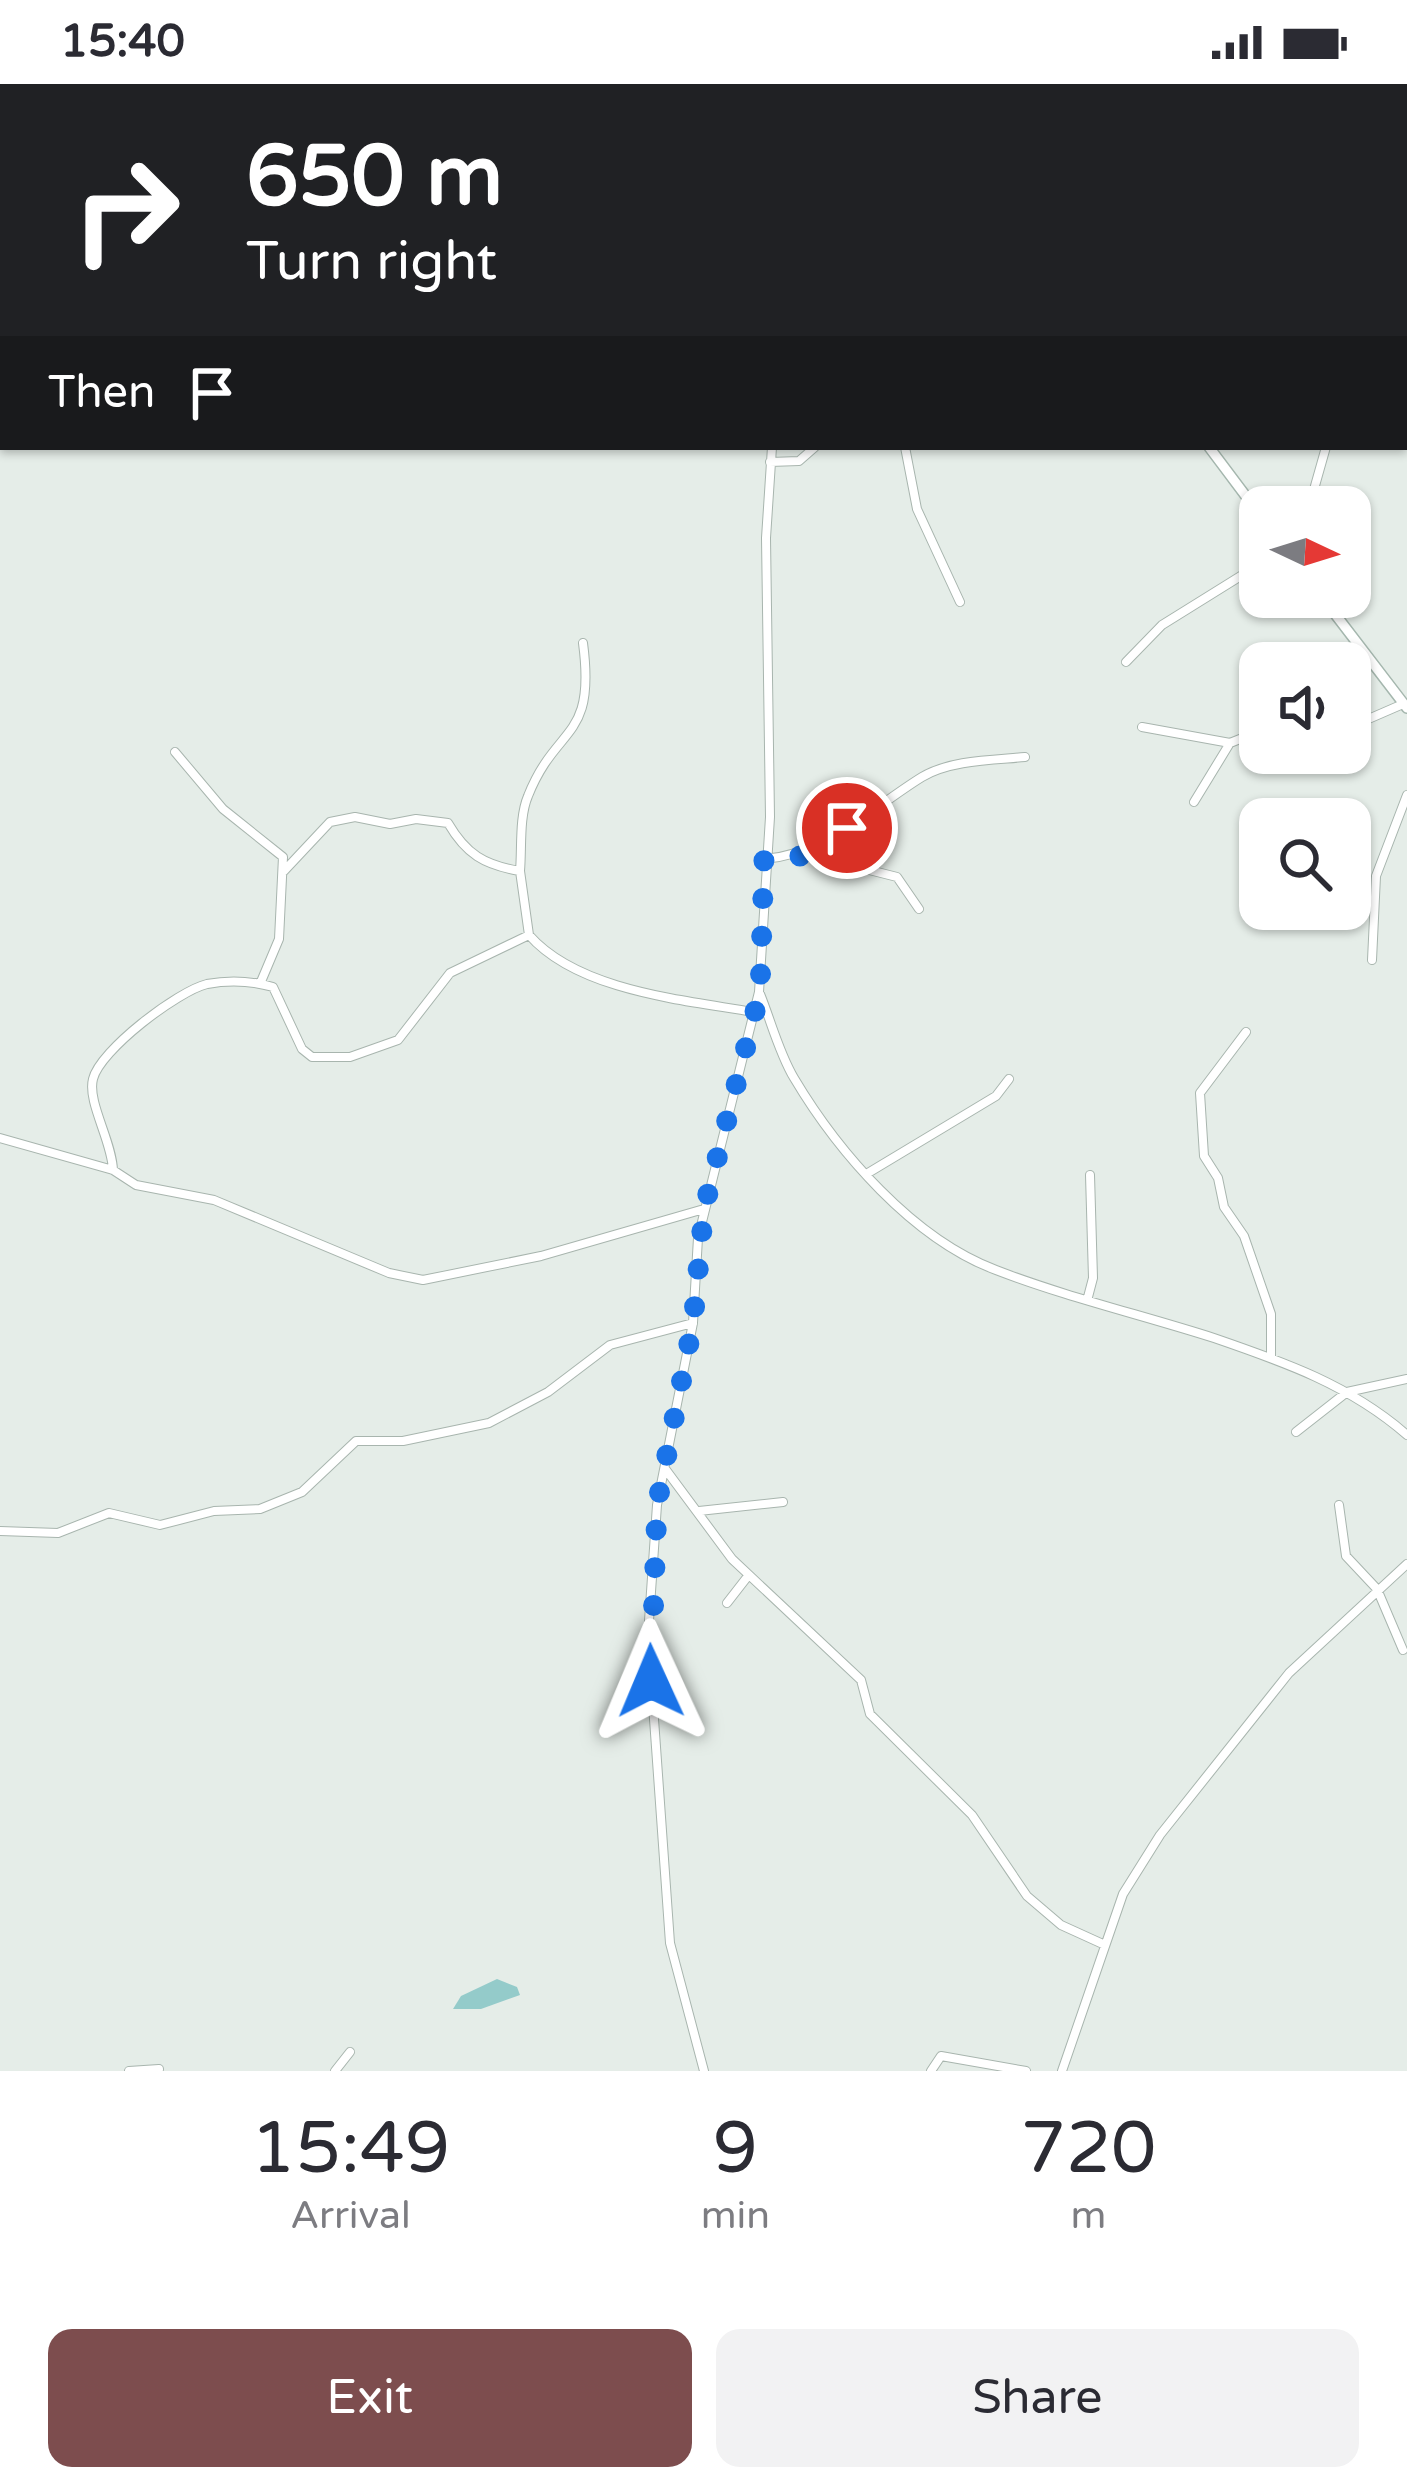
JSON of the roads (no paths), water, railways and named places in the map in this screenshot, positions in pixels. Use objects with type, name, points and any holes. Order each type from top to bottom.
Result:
[{"type":"main road","points":[[1211,450],[1239,487]]},
{"type":"main road","points":[[1338,618],[1405,706]]},
{"type":"street","points":[[704,2071],[670,1943],[648,1635],[657,1505],[693,1323],[704,1209],[760,992],[764,859],[770,818],[772,450]]},
{"type":"street","points":[[770,462],[799,461],[812,450]]},
{"type":"street","points":[[905,450],[917,509],[960,602]]},
{"type":"street","points":[[1315,486],[1325,450]]},
{"type":"street","points":[[1126,662],[1162,625],[1239,577]]},
{"type":"street","points":[[583,643],[588,680],[583,715],[527,796],[520,871],[530,935],[541,948],[588,974],[754,1012]]},
{"type":"street","points":[[1371,719],[1405,706]]},
{"type":"street","points":[[1142,727],[1230,743],[1239,739]]},
{"type":"street","points":[[1194,802],[1230,743]]},
{"type":"street","points":[[175,752],[223,808],[277,849],[284,871],[280,939],[260,984]]},
{"type":"street","points":[[805,854],[887,806],[925,775],[1025,757]]},
{"type":"street","points":[[1372,960],[1376,876],[1407,795]]},
{"type":"street","points":[[284,871],[330,821],[356,817],[390,824],[416,819],[448,823],[463,849],[493,867],[520,871]]},
{"type":"street","points":[[764,859],[805,854],[897,877],[919,908]]},
{"type":"street","points":[[113,1170],[109,1134],[92,1092],[104,1060],[180,994],[205,984],[273,987],[302,1049],[312,1057],[350,1057],[398,1040],[450,974],[466,961],[530,935]]},
{"type":"street","points":[[760,992],[791,1074],[826,1127],[868,1174],[941,1238],[993,1270],[1271,1356],[1375,1407],[1407,1436]]},
{"type":"street","points":[[1246,1032],[1200,1093],[1204,1156],[1218,1178],[1224,1208],[1244,1236],[1271,1314],[1271,1356]]},
{"type":"street","points":[[868,1174],[980,1107],[1009,1078]]},
{"type":"street","points":[[0,1138],[113,1170],[136,1185],[214,1200],[389,1274],[423,1280],[541,1256],[704,1209]]},
{"type":"street","points":[[1088,1297],[1094,1278],[1090,1175]]},
{"type":"street","points":[[0,1531],[58,1533],[109,1513],[160,1525],[214,1511],[260,1509],[302,1492],[356,1442],[403,1442],[489,1423],[548,1391],[610,1345],[693,1323]]},
{"type":"street","points":[[1296,1432],[1346,1392],[1407,1378]]},
{"type":"street","points":[[666,1469],[748,1576],[861,1679],[870,1714],[972,1815],[1027,1896],[1061,1925],[1105,1945]]},
{"type":"street","points":[[700,1511],[783,1502]]},
{"type":"street","points":[[1339,1505],[1346,1556],[1377,1589],[1403,1650]]},
{"type":"street","points":[[1062,2071],[1123,1894],[1160,1835],[1289,1673],[1407,1564]]},
{"type":"street","points":[[727,1603],[748,1576]]},
{"type":"street","points":[[335,2071],[350,2052]]},
{"type":"street","points":[[931,2071],[941,2056],[1027,2071]]},
{"type":"street","points":[[129,2071],[159,2069]]},
{"type":"water","points":[[497,1979],[517,1987],[520,1995],[481,2009],[453,2009],[461,1996]]}]
